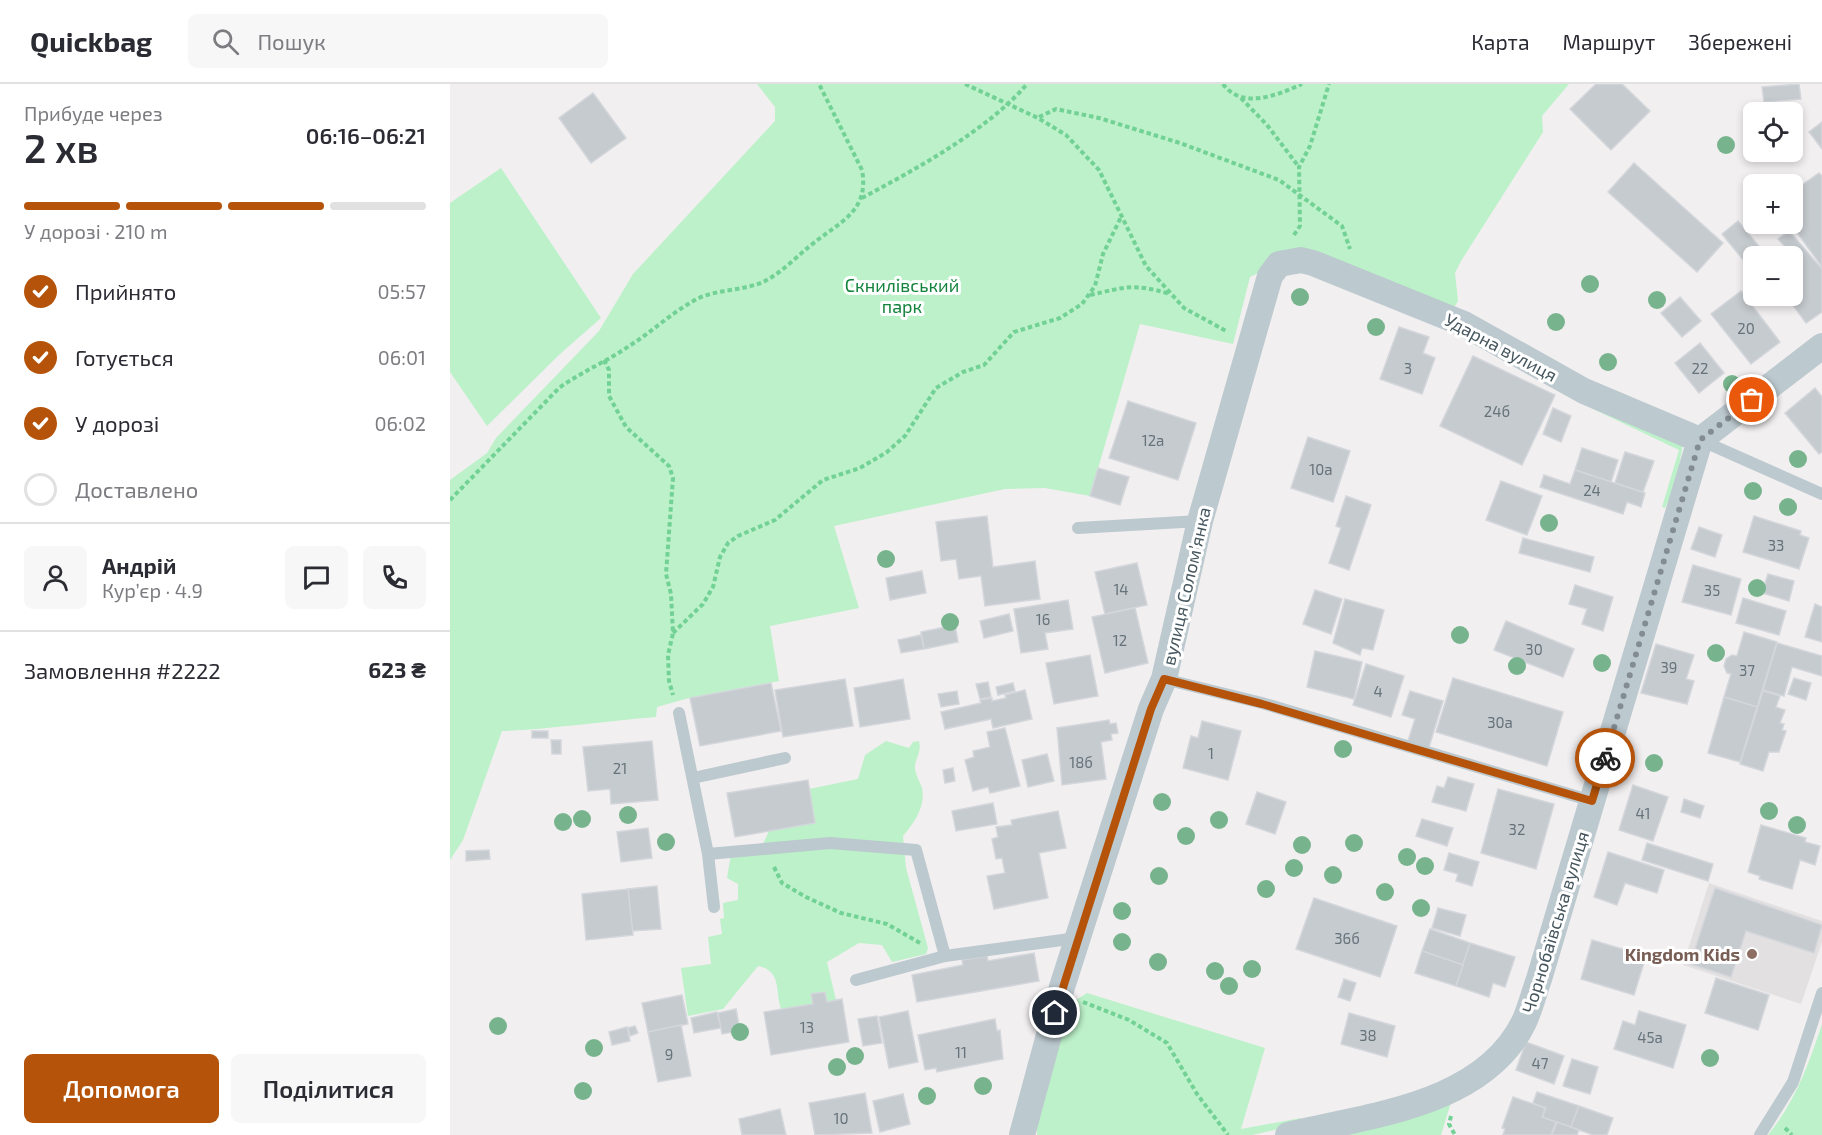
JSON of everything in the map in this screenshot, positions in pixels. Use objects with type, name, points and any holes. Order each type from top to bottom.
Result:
[{"type":"street","name":"Ударна вулиця","points":[[1270,276],[1279,264],[1301,260],[1351,279],[1464,324],[1584,392],[1700,440]]},
{"type":"street","name":"вулиця Соломʼянка","points":[[1022,1135],[1077,938],[1151,709],[1164,679],[1200,521],[1270,276]]},
{"type":"street","points":[[1700,440],[1822,346]]},
{"type":"street","name":"Чорнобаївська вулиця","points":[[1288,1135],[1434,1099],[1465,1084],[1490,1066],[1512,1041],[1524,1022],[1700,440]]},
{"type":"lane","points":[[1700,440],[1822,494]]},
{"type":"lane","points":[[1078,528],[1200,521]]},
{"type":"lane","points":[[1164,679],[1262,704],[1592,801]]},
{"type":"lane","points":[[679,714],[708,854],[714,907]]},
{"type":"lane","points":[[693,778],[786,758]]},
{"type":"lane","points":[[708,854],[830,843],[916,849],[945,956]]},
{"type":"lane","points":[[856,980],[945,956],[1077,938]]},
{"type":"lane","points":[[1760,1135],[1793,1082],[1822,993]]},
{"type":"path","points":[[450,500],[559,388],[632,345],[698,299],[763,282],[815,242],[834,231],[850,215],[861,198],[865,184],[862,170],[819,84]]},
{"type":"path","points":[[965,84],[1038,118],[1066,135],[1099,170],[1146,266],[1171,294],[1184,308],[1220,328],[1251,341]]},
{"type":"path","points":[[861,198],[911,172],[1009,106],[1027,84]]},
{"type":"path","points":[[1223,84],[1228,91],[1241,98],[1275,134],[1299,167]]},
{"type":"path","points":[[1241,98],[1265,98],[1302,84]]},
{"type":"path","points":[[1270,276],[1277,252],[1300,226],[1299,167],[1310,146],[1329,84]]},
{"type":"path","points":[[1038,118],[1056,109],[1099,118],[1180,143],[1279,180],[1300,192],[1342,226],[1350,251],[1351,279]]},
{"type":"path","points":[[673,633],[703,604],[713,587],[720,557],[728,543],[738,536],[775,520],[823,480],[860,468],[887,452],[905,436],[936,388],[963,372],[984,365],[1014,332],[1060,318],[1082,304],[1095,286],[1103,254],[1122,215]]},
{"type":"path","points":[[1089,296],[1128,286],[1148,287],[1171,294]]},
{"type":"path","points":[[604,360],[609,370],[609,396],[626,427],[669,466],[673,478],[666,574],[671,594],[673,633],[668,655],[669,681],[679,714]]},
{"type":"path","points":[[757,850],[770,861],[782,883],[806,897],[841,913],[887,924],[945,956]]},
{"type":"path","points":[[1060,993],[1129,1020],[1167,1043],[1197,1094],[1228,1135]]},
{"type":"shaded area","name":"Kingdom Kids","points":[[1709,883],[1822,921],[1822,942],[1801,1004],[1683,965]]},
{"type":"green space","name":"Скнилівський парк","points":[[757,84],[1569,84],[1542,116],[1543,132],[1461,261],[1455,273],[1458,301],[1453,309],[1329,261],[1260,272],[1250,277],[1233,344],[1140,324],[1090,496],[1045,488],[1005,489],[834,526],[859,608],[770,626],[779,681],[689,698],[657,707],[656,717],[502,731],[463,840],[450,860],[450,480],[487,453],[496,438],[599,331],[633,274],[775,121],[775,107]]},
{"type":"green space","points":[[501,168],[601,318],[560,354],[487,426],[450,372],[450,203]]},
{"type":"green space","points":[[1593,406],[1683,444],[1675,488],[1665,508],[1662,507],[1679,450],[1591,408]]},
{"type":"green space","points":[[886,741],[909,748],[913,742],[919,741],[920,749],[915,769],[922,788],[921,808],[903,836],[906,868],[928,948],[926,954],[892,962],[882,945],[859,943],[827,962],[836,1000],[827,1002],[824,992],[812,994],[813,1004],[781,1009],[774,977],[771,972],[758,966],[723,1009],[688,1016],[681,968],[711,964],[708,937],[722,934],[720,919],[724,918],[723,903],[738,900],[738,884],[727,878],[731,854],[758,855],[769,831],[809,789],[858,779],[865,755]]},
{"type":"green space","points":[[1087,993],[1265,1048],[1241,1129],[1301,1118],[1302,1124],[1252,1135],[1037,1135],[1036,1115],[1067,1017],[1076,1000]]},
{"type":"green space","points":[[1822,1024],[1822,1135],[1768,1135],[1786,1109],[1800,1082]]},
{"type":"green space","points":[[1451,1102],[1441,1135],[1319,1135]]},
{"type":"building","points":[[1596,84],[1622,84],[1650,111],[1611,150],[1570,109]]},
{"type":"building","points":[[1799,84],[1801,99],[1764,102],[1762,87]]},
{"type":"building","points":[[593,93],[626,138],[591,163],[559,118]]},
{"type":"building","points":[[1822,122],[1822,149],[1809,132]]},
{"type":"building","points":[[1634,163],[1723,243],[1697,272],[1608,192]]},
{"type":"building","points":[[1819,173],[1822,176],[1822,267],[1798,234],[1803,234],[1803,184]]},
{"type":"building","points":[[1738,221],[1743,227],[1743,234],[1749,234],[1759,246],[1743,246],[1743,260],[1722,234]]},
{"type":"building","points":[[1785,234],[1792,234],[1802,246],[1784,246],[1778,239]]},
{"type":"building","points":[[1803,247],[1822,269],[1822,312],[1806,323],[1793,306],[1803,306]]},
{"type":"building","points":[[1741,291],[1743,306],[1752,306],[1780,342],[1751,364],[1711,314]]},
{"type":"building","points":[[1680,297],[1701,321],[1682,337],[1661,313]]},
{"type":"building","points":[[1399,327],[1429,337],[1423,353],[1435,358],[1422,394],[1380,379]]},
{"type":"building","points":[[1700,343],[1724,373],[1699,393],[1675,363]]},
{"type":"building","points":[[1473,356],[1555,395],[1522,465],[1440,426]]},
{"type":"building","points":[[1815,388],[1822,397],[1822,452],[1819,454],[1785,413]]},
{"type":"building","points":[[1128,401],[1196,423],[1178,480],[1109,458]]},
{"type":"building","points":[[1553,408],[1571,416],[1561,442],[1543,434]]},
{"type":"building","points":[[1308,437],[1350,451],[1333,502],[1291,488]]},
{"type":"building","points":[[1582,448],[1618,460],[1611,482],[1575,470]]},
{"type":"building","points":[[1625,452],[1654,461],[1643,492],[1615,483]]},
{"type":"building","points":[[1098,468],[1129,477],[1120,505],[1090,496]]},
{"type":"building","points":[[1575,470],[1645,493],[1641,507],[1627,502],[1623,514],[1540,487],[1544,475],[1570,484]]},
{"type":"building","points":[[1501,481],[1542,496],[1527,535],[1486,520]]},
{"type":"building","points":[[1346,496],[1371,505],[1349,570],[1329,563],[1341,528],[1336,526]]},
{"type":"building","points":[[987,516],[993,567],[1035,561],[1040,599],[985,606],[981,576],[959,579],[956,559],[941,561],[936,522]]},
{"type":"building","points":[[1754,516],[1801,531],[1800,535],[1809,538],[1799,569],[1743,552]]},
{"type":"building","points":[[1699,527],[1722,535],[1715,557],[1691,549]]},
{"type":"building","points":[[1523,538],[1594,557],[1590,572],[1519,553]]},
{"type":"building","points":[[1137,563],[1147,605],[1105,614],[1095,572]]},
{"type":"building","points":[[1693,565],[1741,579],[1731,615],[1682,602]]},
{"type":"building","points":[[922,571],[926,593],[890,600],[886,578]]},
{"type":"building","points":[[1768,574],[1794,581],[1789,601],[1762,593]]},
{"type":"building","points":[[1575,585],[1613,597],[1603,631],[1582,624],[1587,609],[1569,604]]},
{"type":"building","points":[[1315,590],[1342,599],[1331,634],[1303,624]]},
{"type":"building","points":[[1743,598],[1786,611],[1779,635],[1736,623]]},
{"type":"building","points":[[1345,599],[1384,610],[1373,650],[1362,648],[1360,655],[1333,643]]},
{"type":"building","points":[[1068,600],[1073,629],[1045,633],[1048,649],[1021,653],[1014,609]]},
{"type":"building","points":[[1815,604],[1822,607],[1822,642],[1805,637]]},
{"type":"building","points":[[1135,608],[1148,663],[1105,673],[1092,617]]},
{"type":"building","points":[[1009,614],[1013,631],[984,638],[980,621]]},
{"type":"building","points":[[1506,621],[1574,649],[1563,677],[1494,650]]},
{"type":"building","points":[[955,625],[958,642],[924,649],[921,632]]},
{"type":"building","points":[[1744,632],[1777,642],[1757,707],[1724,697],[1731,674],[1727,673],[1724,666],[1726,659],[1732,655],[1737,656]]},
{"type":"building","points":[[921,635],[924,649],[901,653],[898,640]]},
{"type":"building","points":[[1777,643],[1822,656],[1822,676],[1792,667],[1784,696],[1763,690]]},
{"type":"building","points":[[1656,644],[1694,655],[1686,679],[1694,681],[1687,704],[1641,693]]},
{"type":"building","points":[[1315,651],[1362,662],[1354,699],[1307,687]]},
{"type":"building","points":[[1090,655],[1098,696],[1054,704],[1046,663]]},
{"type":"building","points":[[1366,664],[1404,676],[1391,717],[1353,705]]},
{"type":"building","points":[[1453,678],[1563,712],[1547,766],[1436,732]]},
{"type":"building","points":[[1794,678],[1811,683],[1806,700],[1788,694]]},
{"type":"building","points":[[845,679],[853,726],[783,737],[775,690]]},
{"type":"building","points":[[903,679],[910,719],[860,727],[854,688]]},
{"type":"building","points":[[988,682],[991,697],[980,699],[976,684]]},
{"type":"building","points":[[771,683],[781,731],[700,746],[690,698]]},
{"type":"building","points":[[1013,683],[1015,691],[998,695],[996,687]]},
{"type":"building","points":[[1025,690],[1032,719],[993,728],[991,719],[945,729],[941,712],[981,703],[980,700],[992,698],[992,701],[1006,698],[1005,695]]},
{"type":"building","points":[[957,691],[959,704],[941,707],[938,694]]},
{"type":"building","points":[[1410,691],[1443,701],[1429,747],[1408,741],[1415,719],[1402,715]]},
{"type":"building","points":[[1763,691],[1780,696],[1776,707],[1785,710],[1780,723],[1784,724],[1782,730],[1786,731],[1779,752],[1769,752],[1763,771],[1740,764]]},
{"type":"building","points":[[1724,697],[1757,707],[1740,762],[1708,753]]},
{"type":"building","points":[[1109,720],[1110,724],[1116,723],[1118,733],[1111,734],[1112,740],[1101,742],[1106,779],[1062,785],[1057,728]]},
{"type":"building","points":[[1202,721],[1241,731],[1228,780],[1183,768],[1191,736],[1198,738]]},
{"type":"building","points":[[1005,728],[1020,786],[990,793],[988,787],[973,791],[965,760],[974,757],[973,751],[990,747],[987,732]]},
{"type":"building","points":[[532,731],[548,731],[548,738],[532,738]]},
{"type":"building","points":[[551,740],[561,740],[561,754],[552,754]]},
{"type":"building","points":[[652,741],[658,800],[611,804],[610,789],[588,791],[583,747]]},
{"type":"building","points":[[1047,754],[1054,781],[1028,787],[1022,760]]},
{"type":"building","points":[[953,768],[955,781],[945,783],[943,770]]},
{"type":"building","points":[[1448,777],[1474,784],[1466,811],[1432,802],[1437,786],[1444,788]]},
{"type":"building","points":[[808,780],[815,823],[735,837],[727,793]]},
{"type":"building","points":[[1633,785],[1668,797],[1653,841],[1619,830]]},
{"type":"building","points":[[1498,789],[1554,804],[1536,869],[1481,853]]},
{"type":"building","points":[[1257,792],[1286,802],[1275,834],[1246,824]]},
{"type":"building","points":[[1684,799],[1704,806],[1700,818],[1681,812]]},
{"type":"building","points":[[993,803],[997,824],[956,831],[952,811]]},
{"type":"building","points":[[1058,811],[1066,848],[1039,853],[1048,898],[994,909],[987,876],[1005,873],[1002,858],[996,859],[992,839],[998,837],[996,827],[1012,825],[1011,820]]},
{"type":"building","points":[[1422,819],[1453,828],[1447,846],[1416,836]]},
{"type":"building","points":[[1761,825],[1806,838],[1805,842],[1820,846],[1815,865],[1800,860],[1792,889],[1759,879],[1760,876],[1748,872]]},
{"type":"building","points":[[648,828],[652,858],[621,862],[617,832]]},
{"type":"building","points":[[1647,843],[1713,864],[1708,881],[1642,860]]},
{"type":"building","points":[[489,850],[490,859],[466,861],[466,851]]},
{"type":"building","points":[[1608,852],[1664,870],[1657,893],[1625,883],[1617,905],[1594,897]]},
{"type":"building","points":[[1449,853],[1479,862],[1472,886],[1456,881],[1458,874],[1444,870]]},
{"type":"building","points":[[657,886],[661,929],[632,931],[628,889]]},
{"type":"building","points":[[1715,888],[1822,925],[1814,953],[1746,931],[1731,977],[1690,964]]},
{"type":"building","points":[[628,889],[633,935],[586,940],[582,894]]},
{"type":"building","points":[[1314,898],[1397,926],[1380,977],[1296,949]]},
{"type":"building","points":[[1438,908],[1466,915],[1460,936],[1432,928]]},
{"type":"building","points":[[1430,929],[1470,943],[1463,965],[1422,951]]},
{"type":"building","points":[[1592,940],[1646,956],[1634,995],[1581,979]]},
{"type":"building","points":[[1470,943],[1515,957],[1505,987],[1493,983],[1489,997],[1456,986]]},
{"type":"building","points":[[1422,951],[1463,965],[1456,986],[1415,973]]},
{"type":"building","points":[[1034,953],[1039,981],[917,1002],[912,975],[963,965],[962,960],[987,956],[988,961]]},
{"type":"building","points":[[1716,978],[1769,995],[1758,1030],[1705,1013]]},
{"type":"building","points":[[1344,979],[1356,983],[1350,1001],[1338,997]]},
{"type":"building","points":[[825,992],[827,1002],[842,999],[849,1042],[771,1055],[764,1012],[813,1004],[811,994]]},
{"type":"building","points":[[682,995],[688,1024],[648,1032],[642,1003]]},
{"type":"building","points":[[736,1009],[740,1031],[722,1034],[718,1013]]},
{"type":"building","points":[[908,1011],[918,1062],[889,1068],[879,1017]]},
{"type":"building","points":[[1639,1011],[1686,1025],[1673,1068],[1614,1049],[1623,1021],[1635,1025]]},
{"type":"building","points":[[717,1012],[721,1028],[694,1033],[691,1018]]},
{"type":"building","points":[[1349,1013],[1395,1026],[1387,1057],[1341,1044]]},
{"type":"building","points":[[877,1016],[882,1043],[863,1046],[858,1019]]},
{"type":"building","points":[[995,1019],[997,1031],[1000,1030],[1003,1059],[937,1072],[936,1068],[925,1070],[918,1035]]},
{"type":"building","points":[[681,1025],[691,1076],[658,1082],[648,1032]]},
{"type":"building","points":[[635,1026],[638,1033],[630,1036],[628,1028]]},
{"type":"building","points":[[627,1027],[630,1041],[612,1045],[609,1032]]},
{"type":"building","points":[[1526,1042],[1564,1056],[1554,1084],[1516,1070]]},
{"type":"building","points":[[1572,1059],[1598,1067],[1590,1094],[1563,1086]]},
{"type":"building","points":[[1537,1092],[1579,1106],[1571,1127],[1542,1118],[1546,1108],[1533,1103]]},
{"type":"building","points":[[865,1093],[872,1133],[815,1135],[809,1103]]},
{"type":"building","points":[[903,1094],[910,1124],[880,1132],[873,1101]]},
{"type":"building","points":[[1513,1097],[1545,1108],[1542,1117],[1556,1122],[1551,1135],[1503,1135],[1505,1129],[1502,1128]]},
{"type":"building","points":[[1579,1106],[1613,1118],[1607,1135],[1593,1135],[1571,1127]]},
{"type":"building","points":[[780,1109],[786,1135],[742,1135],[739,1119]]},
{"type":"building","points":[[1557,1122],[1579,1130],[1577,1135],[1552,1135]]},
{"type":"way so far","points":[[1605,758],[1700,440],[1752,400]]},
{"type":"place","name":"Kingdom Kids","points":[[1752,954]]},
{"type":"route","points":[[1055,1013],[1151,709],[1164,679],[1262,704],[1592,801],[1605,758]]}]
